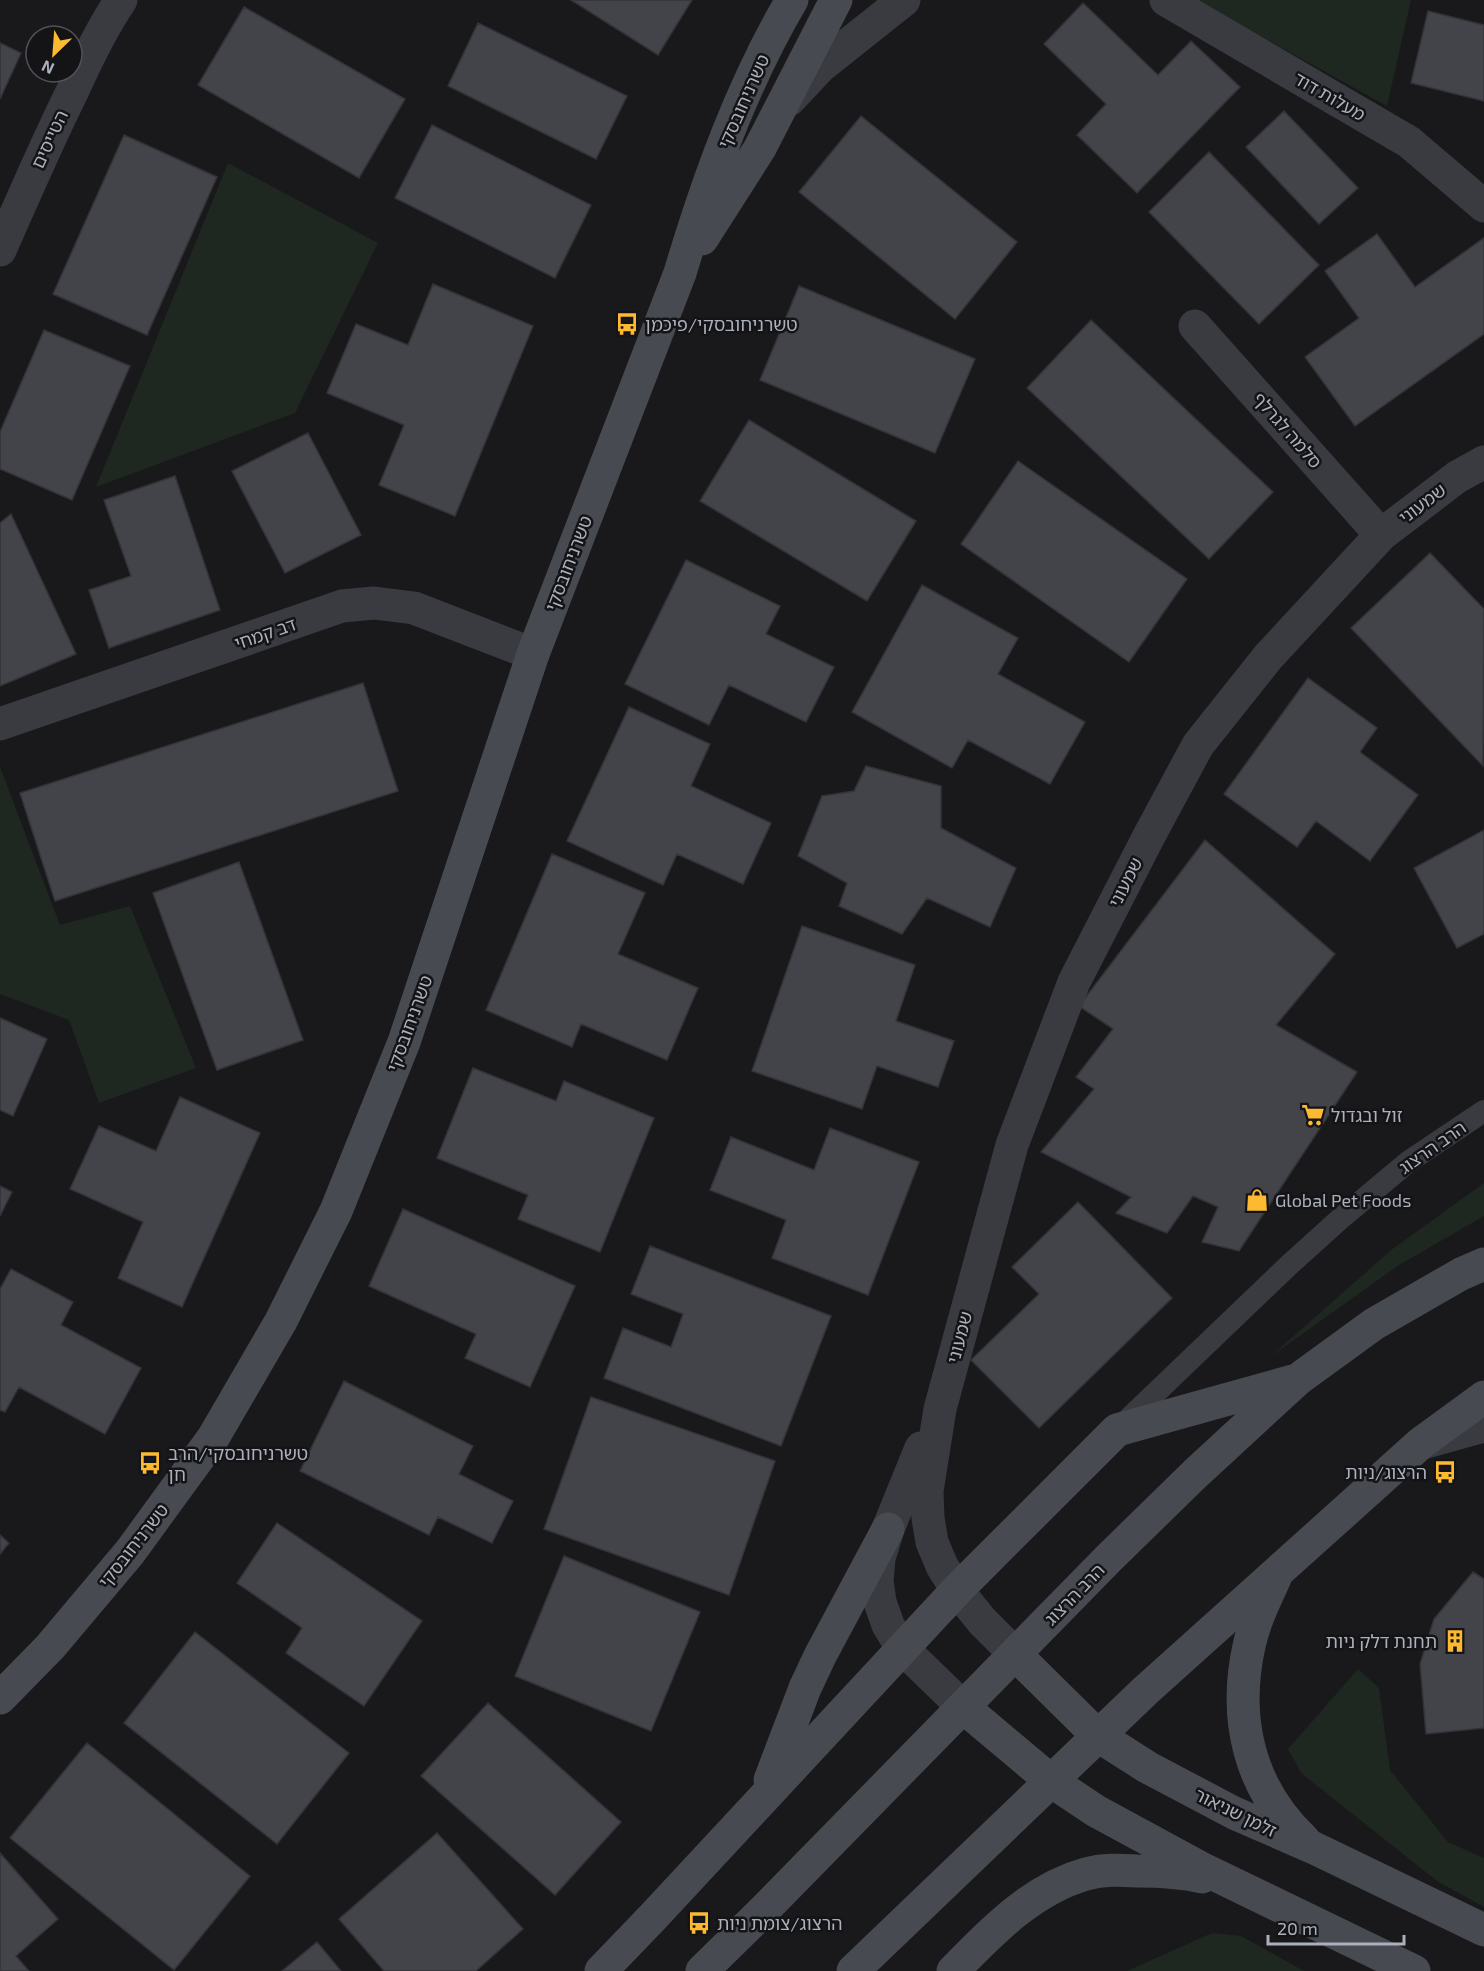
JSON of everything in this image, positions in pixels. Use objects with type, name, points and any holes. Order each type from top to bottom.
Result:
[{"type":"main road","name":"טשרניחובסקי","points":[[0,1698],[50,1647],[130,1552],[213,1438],[281,1321],[336,1211],[404,1042],[533,654],[680,273],[719,153],[754,75],[792,0]]},
{"type":"main road","name":"טשרניחובסקי","points":[[680,273],[760,148],[836,0]]},
{"type":"main road","name":"הרב הרצוג","points":[[702,1971],[1109,1558],[1195,1474],[1297,1380],[1374,1324],[1461,1274],[1484,1264]]},
{"type":"main road","points":[[600,1971],[957,1590],[1118,1430],[1297,1380]]},
{"type":"main road","points":[[853,1971],[1097,1735],[1279,1569],[1420,1443],[1484,1397]]},
{"type":"main road","points":[[763,1797],[810,1677],[888,1529]]},
{"type":"main road","points":[[1279,1569],[1260,1611],[1249,1645],[1244,1680],[1245,1727],[1249,1752],[1263,1783],[1291,1827],[1312,1847]]},
{"type":"main road","name":"זלמן שניאור","points":[[1015,1654],[1097,1735],[1147,1767],[1234,1813],[1312,1847],[1484,1930]]},
{"type":"main road","points":[[963,1707],[1051,1781],[1096,1811],[1232,1884],[1414,1971]]},
{"type":"main road","points":[[953,1971],[975,1948],[1028,1902],[1062,1882],[1088,1873],[1110,1870],[1154,1871],[1192,1875],[1232,1884]]},
{"type":"street","name":"הטייסים","points":[[0,250],[76,83],[121,0]]},
{"type":"street","name":"טשרניחובסקי","points":[[783,105],[821,66],[904,0]]},
{"type":"street","name":"מעלות דוד","points":[[1166,0],[1409,142],[1484,206]]},
{"type":"street","name":"סלמה לגרלף","points":[[1195,326],[1381,535]]},
{"type":"street","name":"שמעוני","points":[[1015,1654],[982,1621],[957,1590],[942,1566],[932,1542],[928,1518],[929,1468],[940,1409],[1012,1145],[1074,982],[1198,745],[1268,657],[1381,535],[1457,477],[1484,462]]},
{"type":"street","name":"דב קמחי","points":[[0,724],[342,606],[374,603],[414,608],[533,654]]},
{"type":"street","name":"שמעוני","points":[[940,1409],[913,1466],[888,1529],[879,1558],[877,1581],[880,1602],[888,1625],[902,1648],[963,1707]]},
{"type":"street","points":[[1420,1443],[1484,1426]]},
{"type":"lane","name":"הרב הרצוג","points":[[1118,1430],[1340,1219],[1408,1162],[1484,1111]]},
{"type":"shaded area","points":[[1195,0],[1411,0],[1387,106]]},
{"type":"shaded area","points":[[228,163],[378,243],[295,413],[96,487]]},
{"type":"shaded area","points":[[0,767],[60,925],[130,906],[196,1068],[99,1103],[69,1020],[0,994]]},
{"type":"shaded area","points":[[1484,1183],[1484,1216],[1399,1265],[1270,1357],[1391,1250]]},
{"type":"shaded area","points":[[1358,1669],[1379,1688],[1390,1770],[1448,1842],[1484,1858],[1484,1907],[1437,1881],[1301,1773],[1288,1749]]},
{"type":"shaded area","points":[[1212,1933],[1241,1936],[1304,1971],[1127,1971]]},
{"type":"building","points":[[571,0],[692,0],[658,55]]},
{"type":"building","points":[[1083,3],[1158,75],[1191,41],[1240,87],[1137,193],[1077,135],[1106,104],[1044,44]]},
{"type":"building","points":[[244,7],[405,99],[359,178],[198,85]]},
{"type":"building","points":[[1428,11],[1484,25],[1484,101],[1411,83]]},
{"type":"building","points":[[478,23],[627,96],[596,159],[448,86]]},
{"type":"building","points":[[0,43],[21,53],[0,99]]},
{"type":"building","points":[[1284,111],[1358,188],[1319,224],[1246,147]]},
{"type":"building","points":[[861,116],[1017,242],[955,319],[799,192]]},
{"type":"building","points":[[432,125],[591,205],[555,278],[395,198]]},
{"type":"building","points":[[124,135],[217,177],[147,335],[53,294]]},
{"type":"building","points":[[1209,152],[1319,265],[1259,324],[1149,212]]},
{"type":"building","points":[[1377,234],[1415,287],[1484,238],[1484,334],[1355,426],[1305,357],[1359,318],[1325,271]]},
{"type":"building","points":[[433,284],[533,326],[455,516],[379,485],[404,425],[327,393],[356,324],[408,345]]},
{"type":"building","points":[[799,286],[975,359],[935,453],[760,380]]},
{"type":"building","points":[[1091,320],[1273,492],[1209,559],[1027,388]]},
{"type":"building","points":[[44,330],[130,366],[72,500],[0,469],[0,432]]},
{"type":"building","points":[[749,420],[916,521],[867,601],[700,501]]},
{"type":"building","points":[[308,433],[361,535],[285,573],[232,471]]},
{"type":"building","points":[[1018,461],[1187,579],[1129,662],[961,544]]},
{"type":"building","points":[[175,476],[220,610],[109,648],[89,590],[131,576],[104,500]]},
{"type":"building","points":[[11,514],[76,654],[0,686],[0,523]]},
{"type":"building","points":[[1430,553],[1484,609],[1483,766],[1351,628]]},
{"type":"building","points":[[686,560],[780,606],[766,634],[834,667],[806,722],[729,685],[709,725],[625,684]]},
{"type":"building","points":[[922,585],[1018,638],[998,674],[1085,722],[1050,784],[968,740],[952,768],[852,712]]},
{"type":"building","points":[[1308,678],[1377,728],[1360,752],[1418,795],[1370,861],[1316,821],[1297,847],[1224,794]]},
{"type":"building","points":[[363,683],[398,791],[55,901],[20,793]]},
{"type":"building","points":[[629,707],[710,744],[691,786],[771,823],[743,884],[677,854],[663,885],[567,841]]},
{"type":"building","points":[[866,766],[941,786],[941,828],[1016,868],[990,927],[927,898],[902,934],[839,906],[847,883],[798,856],[822,796],[854,791]]},
{"type":"building","points":[[1484,830],[1484,934],[1457,948],[1414,868]]},
{"type":"building","points":[[1205,840],[1335,954],[1276,1025],[1357,1072],[1239,1251],[1202,1242],[1218,1207],[1193,1196],[1167,1233],[1116,1213],[1131,1197],[1041,1152],[1094,1089],[1076,1077],[1113,1029],[1079,1006]]},
{"type":"building","points":[[552,854],[645,893],[618,954],[698,988],[667,1060],[581,1024],[572,1047],[486,1010]]},
{"type":"building","points":[[239,862],[303,1040],[217,1070],[153,893]]},
{"type":"building","points":[[802,926],[915,965],[896,1021],[954,1041],[938,1087],[877,1066],[862,1109],[752,1071]]},
{"type":"building","points":[[0,1018],[47,1039],[13,1116],[0,1110]]},
{"type":"building","points":[[473,1068],[556,1101],[564,1081],[654,1118],[600,1252],[518,1219],[528,1195],[437,1158]]},
{"type":"building","points":[[180,1097],[260,1133],[182,1307],[118,1278],[143,1222],[70,1189],[99,1126],[156,1151]]},
{"type":"building","points":[[830,1128],[919,1162],[868,1295],[772,1258],[786,1220],[710,1190],[731,1137],[814,1170]]},
{"type":"building","points":[[0,1186],[12,1192],[0,1216]]},
{"type":"building","points":[[1078,1202],[1172,1298],[1039,1428],[971,1360],[1039,1294],[1012,1267]]},
{"type":"building","points":[[403,1209],[575,1286],[530,1387],[465,1358],[476,1334],[369,1286]]},
{"type":"building","points":[[650,1246],[831,1316],[781,1446],[604,1378],[623,1328],[671,1347],[683,1314],[631,1294]]},
{"type":"building","points":[[11,1269],[73,1302],[61,1325],[141,1368],[105,1434],[19,1387],[5,1412],[0,1410],[0,1289]]},
{"type":"building","points":[[344,1381],[473,1446],[459,1474],[513,1501],[492,1543],[438,1517],[429,1535],[300,1471]]},
{"type":"building","points":[[591,1397],[775,1461],[729,1595],[544,1529]]},
{"type":"building","points":[[277,1523],[422,1621],[364,1706],[286,1653],[302,1628],[237,1583]]},
{"type":"building","points":[[0,1535],[9,1543],[0,1554]]},
{"type":"building","points":[[564,1556],[700,1612],[651,1731],[515,1676]]},
{"type":"building","name":"תחנת דלק ניות","points":[[1473,1572],[1484,1579],[1484,1728],[1426,1734],[1420,1664],[1434,1619]]},
{"type":"building","points":[[195,1632],[349,1753],[277,1844],[124,1723]]},
{"type":"building","points":[[488,1703],[621,1822],[555,1895],[421,1776]]},
{"type":"building","points":[[87,1743],[250,1876],[174,1970],[10,1838]]},
{"type":"building","points":[[437,1833],[523,1929],[476,1971],[384,1971],[339,1919]]},
{"type":"building","points":[[0,1853],[58,1919],[16,1956],[29,1971],[0,1971]]},
{"type":"building","points":[[317,1942],[341,1971],[282,1971]]},
{"type":"place","name":"טשרניחובסקי/פיכמן","points":[[627,324]]},
{"type":"place","name":"זול ובגדול","points":[[1313,1115]]},
{"type":"place","name":"Global Pet Foods","points":[[1257,1200]]},
{"type":"place","name":"טשרניחובסקי/הרב חן","points":[[150,1463]]},
{"type":"place","name":"הרצוג/ניות","points":[[1445,1472]]},
{"type":"place","name":"תחנת דלק ניות","points":[[1455,1641]]},
{"type":"place","name":"הרצוג/צומת ניות","points":[[699,1923]]}]
